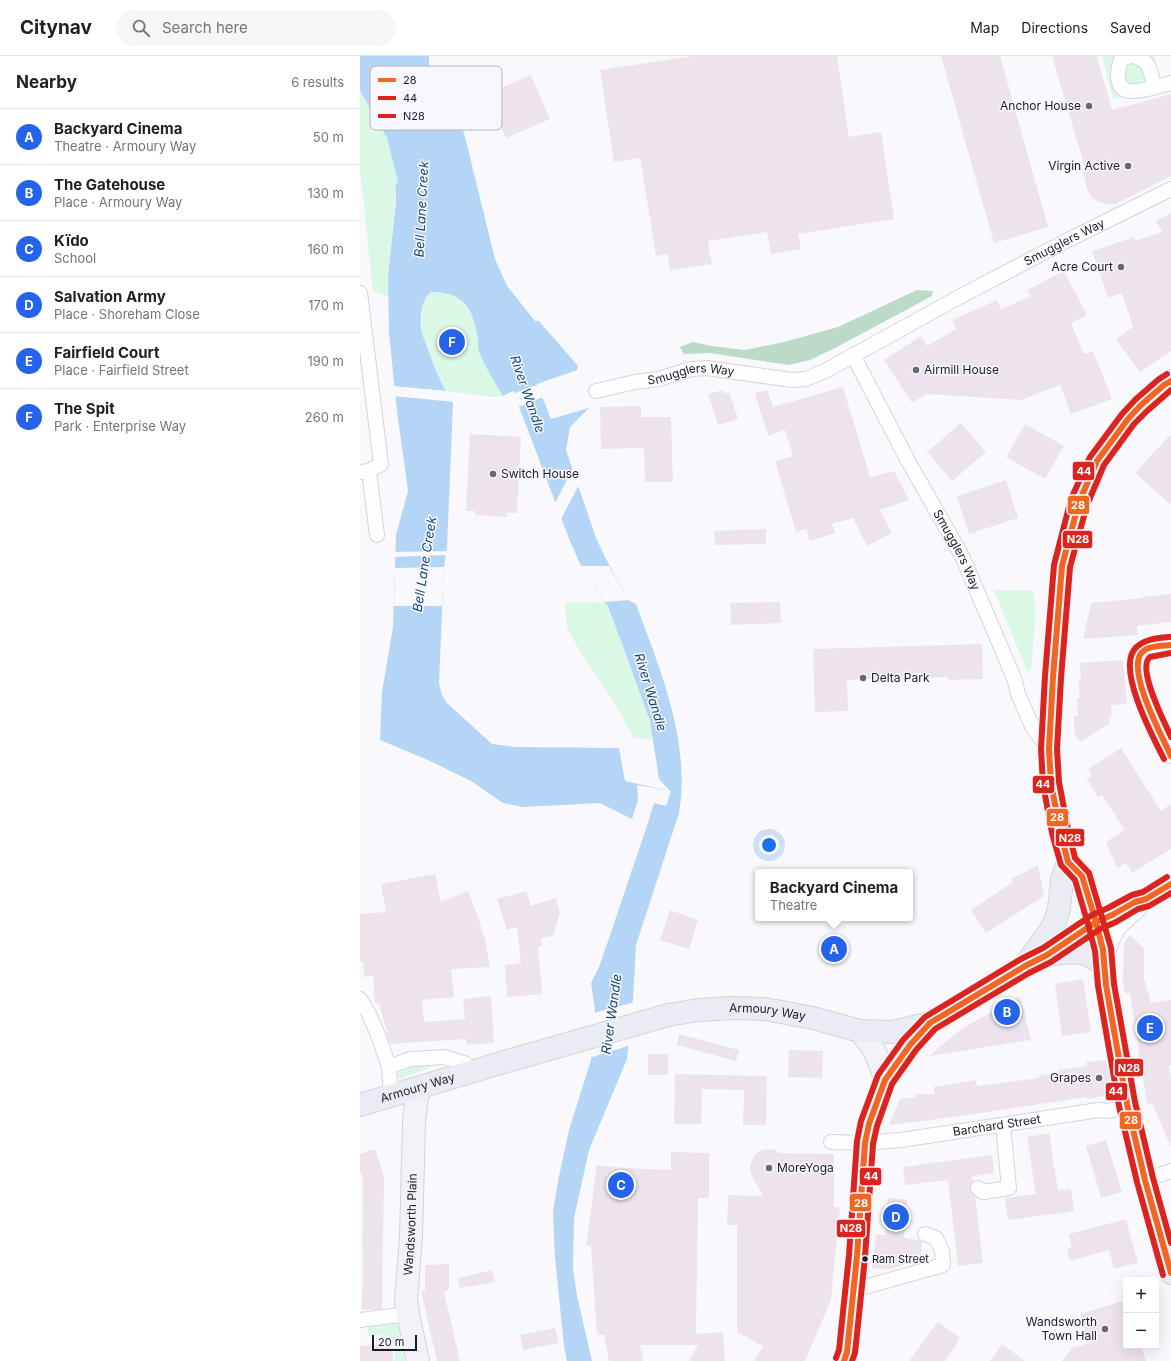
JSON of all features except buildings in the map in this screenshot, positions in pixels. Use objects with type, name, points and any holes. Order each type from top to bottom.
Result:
[{"type":"highway","points":[[1169,1263],[1145,1180],[1128,1108],[1103,964],[1103,950],[1096,922],[1082,876],[1068,862],[1056,813],[1051,783],[1049,749],[1062,566],[1079,502],[1097,461],[1128,419],[1141,405],[1164,385],[1171,381]]},
{"type":"highway","points":[[1025,966],[1050,931],[1055,921],[1059,909],[1062,880],[1068,862]]},
{"type":"highway","name":"Armoury Way","points":[[360,1105],[474,1070],[668,1015],[699,1010],[732,1008],[766,1009],[792,1013],[860,1030],[893,1032],[930,1023],[1025,966],[1047,955],[1071,952],[1082,953],[1103,964]]},
{"type":"main road","points":[[844,1361],[847,1352],[854,1290],[865,1143],[869,1124],[885,1080],[884,1072],[874,1050],[860,1030]]},
{"type":"main road","name":"Wandsworth Plain","points":[[418,1361],[406,1300],[411,1237],[414,1122],[420,1087]]},
{"type":"street","points":[[1130,56],[1121,59],[1117,69],[1118,82],[1123,88],[1132,92],[1171,83]]},
{"type":"street","points":[[1133,56],[1140,57],[1148,64],[1154,87]]},
{"type":"street","name":"Smugglers Way","points":[[596,391],[635,382],[660,379],[691,369],[707,368],[792,380],[806,379],[853,356],[967,292],[1066,241],[1171,190]]},
{"type":"street","points":[[360,293],[370,469],[377,535]]},
{"type":"street","name":"Smugglers Way","points":[[853,356],[907,459],[962,556],[1033,728],[1049,749]]},
{"type":"street","points":[[1171,645],[1155,647],[1144,651],[1140,655],[1137,670],[1140,684],[1171,756]]},
{"type":"street","points":[[1096,922],[1135,902],[1146,899],[1171,884]]},
{"type":"street","points":[[1103,964],[1111,941],[1117,931],[1128,918],[1143,907],[1146,899]]},
{"type":"street","name":"Armoury Way","points":[[1047,955],[1096,922]]},
{"type":"street","points":[[360,999],[369,1014],[378,1035],[389,1067],[391,1095]]},
{"type":"street","name":"Armoury Way","points":[[389,1067],[410,1060],[444,1057],[464,1064],[474,1070]]},
{"type":"street","name":"Barchard Street","points":[[831,1142],[865,1143],[901,1140],[1099,1110],[1106,1111],[1128,1108]]},
{"type":"street","points":[[978,1188],[984,1192],[1009,1188],[1003,1125]]},
{"type":"street","points":[[1145,1180],[1171,1171]]},
{"type":"street","points":[[854,1290],[943,1265],[942,1251],[936,1238],[925,1234]]},
{"type":"street","points":[[360,1320],[408,1314]]},
{"type":"green space","points":[[1102,56],[1154,56],[1162,87],[1113,99]]},
{"type":"green space","points":[[360,91],[370,108],[370,130],[382,130],[387,138],[398,182],[395,185],[396,192],[388,274],[389,297],[373,291],[360,168]]},
{"type":"green space","points":[[917,290],[933,291],[932,296],[810,360],[789,365],[710,353],[684,354],[680,347],[693,342],[711,346],[745,350],[784,342],[838,327]]},
{"type":"green space","points":[[430,292],[450,294],[463,302],[468,308],[475,324],[479,352],[503,396],[491,397],[445,391],[421,330],[423,303],[426,295]]},
{"type":"green space","points":[[994,590],[1033,590],[1036,607],[1031,671],[1027,671]]},
{"type":"green space","points":[[605,602],[650,721],[654,740],[634,738],[615,704],[581,653],[567,628],[565,603]]},
{"type":"green space","points":[[430,1063],[432,1067],[399,1079],[397,1075],[408,1065]]},
{"type":"green space","points":[[398,1322],[405,1361],[394,1361],[395,1352],[391,1341],[384,1336],[369,1336],[367,1325]]},
{"type":"water","points":[[360,56],[429,56],[429,66],[370,66],[370,108],[360,91]]},
{"type":"water","points":[[382,130],[463,130],[495,259],[507,286],[535,321],[539,321],[578,366],[577,370],[537,384],[551,419],[589,408],[570,427],[566,450],[596,538],[628,600],[636,604],[655,654],[671,706],[677,733],[681,760],[682,786],[679,813],[636,945],[633,999],[627,1059],[589,1150],[574,1218],[573,1268],[577,1296],[592,1361],[567,1361],[564,1346],[555,1257],[553,1212],[569,1130],[591,1060],[595,1009],[591,983],[599,967],[648,823],[632,819],[600,803],[523,807],[503,803],[471,781],[428,760],[380,740],[382,692],[393,627],[396,535],[408,491],[397,411],[389,333],[388,274],[396,202],[395,185],[398,182],[387,138]],"holes":[[[431,292],[450,294],[463,302],[472,315],[477,334],[479,352],[503,396],[513,391],[570,541],[581,566],[608,607],[650,721],[659,779],[670,791],[625,781],[619,748],[515,747],[492,744],[447,703],[441,693],[439,682],[444,567],[447,547],[453,403],[441,382],[431,359],[422,333],[421,319],[423,304]]]},
{"type":"pier","points":[[548,381],[549,382],[539,385],[544,397],[518,407],[512,394]]},
{"type":"pier","points":[[393,386],[448,391],[454,402],[393,396]]},
{"type":"pier","points":[[573,468],[580,483],[560,521],[554,505]]},
{"type":"pier","points":[[449,551],[448,555],[393,557],[393,552]]},
{"type":"pier","points":[[581,566],[609,566],[628,600],[605,602]]},
{"type":"pier","points":[[444,567],[442,606],[394,606],[395,568]]},
{"type":"pier","points":[[637,785],[671,791],[666,806],[654,803],[648,823],[632,819],[638,800]]},
{"type":"pier","points":[[635,1002],[631,1045],[589,1058],[593,1013]]},
{"type":"transit line","name":"44","points":[[1163,1275],[1137,1182],[1119,1106],[1098,986],[1095,951],[1075,880],[1061,865],[1052,833],[1043,784],[1041,749],[1054,565],[1071,499],[1090,457],[1122,414],[1136,399],[1167,374]]},
{"type":"transit line","name":"28","points":[[1171,381],[1164,385],[1141,405],[1128,419],[1097,461],[1079,502],[1062,566],[1049,749],[1051,783],[1060,831],[1068,862],[1082,876],[1096,922],[1103,950],[1106,985],[1127,1104],[1145,1180],[1171,1273]]},
{"type":"transit line","name":"N28","points":[[1171,390],[1134,424],[1104,465],[1087,505],[1070,567],[1057,749],[1059,782],[1075,858],[1089,873],[1111,948],[1114,984],[1135,1102],[1153,1178],[1171,1243]]},
{"type":"transit line","name":"44","points":[[1164,759],[1145,721],[1139,704],[1130,673],[1130,660],[1134,650],[1141,643],[1170,637]]},
{"type":"transit line","name":"28","points":[[1171,645],[1146,649],[1140,655],[1138,665],[1139,677],[1148,706],[1171,756]]},
{"type":"transit line","name":"N28","points":[[1171,653],[1150,657],[1147,663],[1147,672],[1153,696],[1171,737]]},
{"type":"transit line","name":"N28","points":[[836,1358],[839,1350],[849,1255],[857,1141],[861,1121],[878,1075],[903,1040],[925,1017],[1021,959],[1043,948],[1092,915],[1132,895],[1143,892],[1167,877]]},
{"type":"transit line","name":"28","points":[[844,1361],[847,1352],[857,1256],[865,1143],[869,1124],[885,1080],[910,1045],[930,1023],[1025,966],[1047,955],[1096,922],[1135,902],[1146,899],[1171,884]]},
{"type":"transit line","name":"44","points":[[852,1361],[855,1353],[865,1257],[873,1144],[877,1126],[892,1084],[916,1050],[935,1029],[1029,973],[1051,962],[1100,929],[1116,922],[1138,909],[1149,906],[1171,893]]},
{"type":"place","name":"Anchor House","points":[[1089,106]]},
{"type":"place","name":"Virgin Active","points":[[1128,166]]},
{"type":"place","name":"Acre Court","points":[[1121,267]]},
{"type":"place","name":"The Spit","points":[[452,342]]},
{"type":"place","name":"Airmill House","points":[[916,370]]},
{"type":"place","name":"Switch House","points":[[493,474]]},
{"type":"place","name":"Delta Park","points":[[863,678]]},
{"type":"place","name":"Backyard Cinema","points":[[834,949]]},
{"type":"place","name":"The Gatehouse","points":[[1007,1012]]},
{"type":"place","name":"Fairfield Court","points":[[1150,1028]]},
{"type":"place","name":"Grapes","points":[[1099,1078]]},
{"type":"place","name":"MoreYoga","points":[[769,1168]]},
{"type":"place","name":"Kïdo","points":[[621,1185]]},
{"type":"place","name":"Salvation Army","points":[[896,1217]]},
{"type":"place","name":"Ram Street","points":[[865,1259]]},
{"type":"place","name":"Wandsworth Town Hall","points":[[1105,1329]]},
{"type":"water label","name":"Bell Lane Creek","points":[[421,209]]},
{"type":"water label","name":"River Wandle","points":[[528,394]]},
{"type":"water label","name":"Bell Lane Creek","points":[[424,564]]},
{"type":"water label","name":"River Wandle","points":[[651,692]]},
{"type":"water label","name":"River Wandle","points":[[611,1014]]}]
